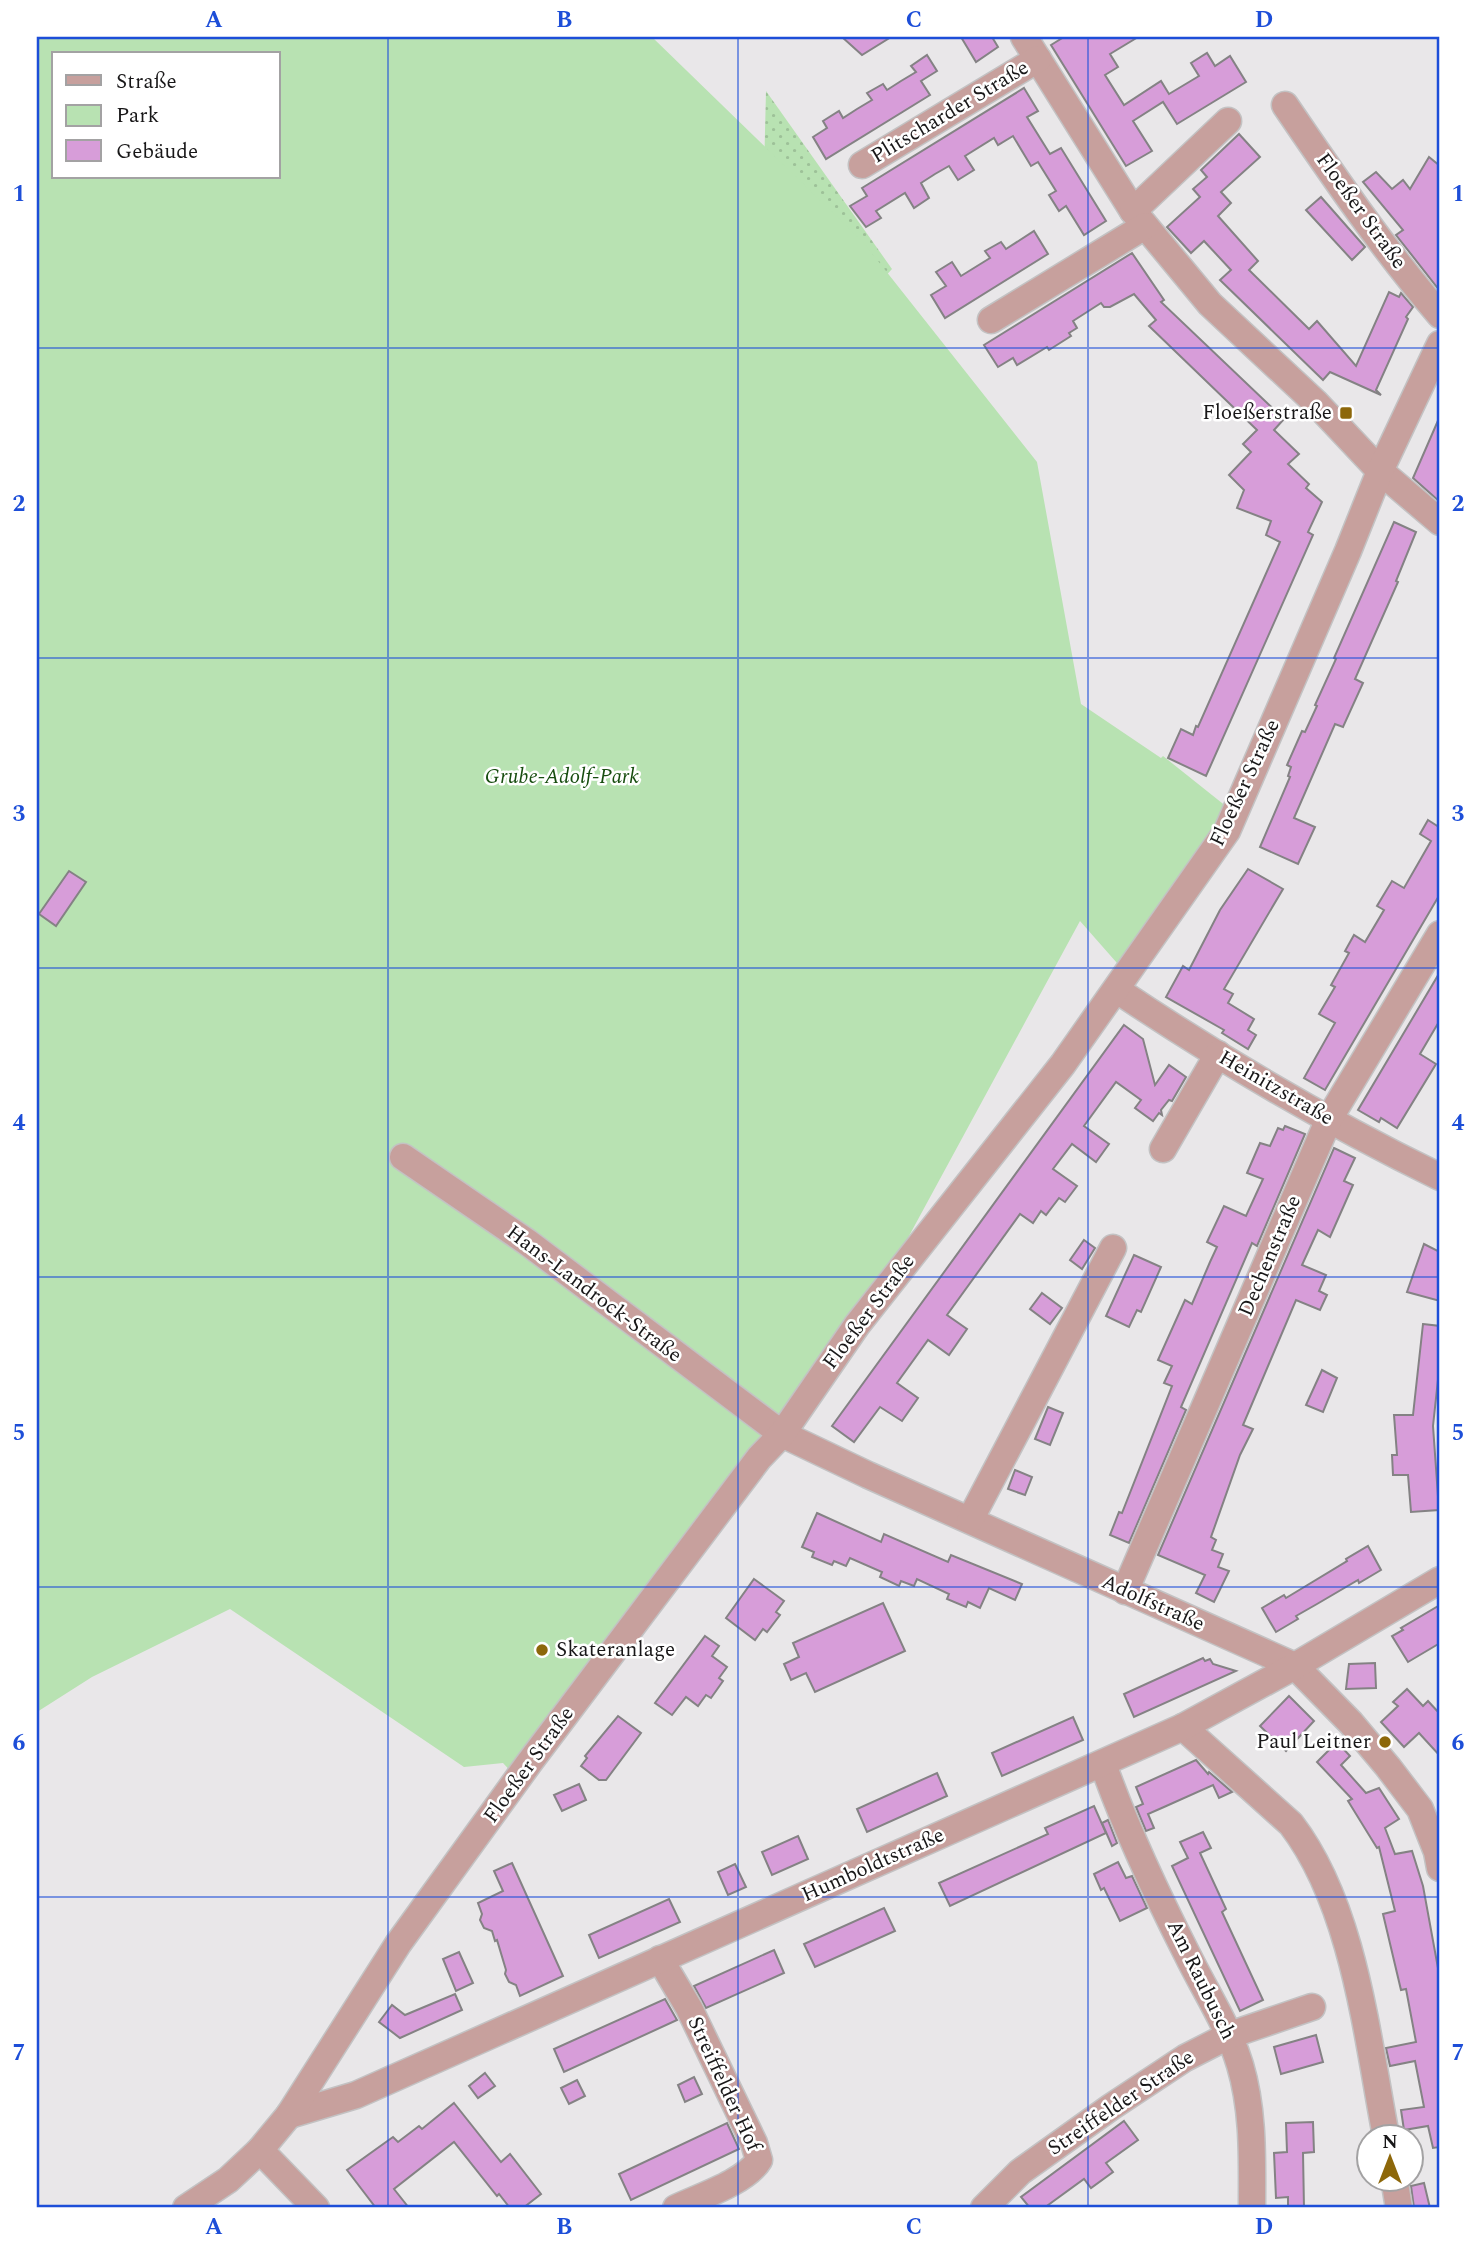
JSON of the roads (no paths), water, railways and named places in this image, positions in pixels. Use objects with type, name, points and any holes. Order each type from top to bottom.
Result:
[{"type":"street","name":"Plitscharder Straße","points":[[862,166],[1030,43],[1139,219],[1210,304],[1315,402],[1380,471],[1440,522]]},
{"type":"street","name":"Floeßer Straße","points":[[1285,105],[1384,245],[1440,315]]},
{"type":"street","points":[[991,320],[1139,219],[1228,121]]},
{"type":"street","name":"Floeßer Straße","points":[[186,2208],[228,2180],[260,2150],[289,2115],[398,1944],[641,1614],[759,1458],[782,1434],[849,1335],[1063,1064],[1227,831],[1380,471],[1440,344]]},
{"type":"street","name":"Dechenstraße","points":[[1125,1591],[1329,1119],[1440,934]]},
{"type":"street","name":"Heinitzstraße","points":[[1117,990],[1218,1054],[1329,1119],[1440,1177]]},
{"type":"street","points":[[1163,1149],[1218,1054]]},
{"type":"street","name":"Hans-Landrock-Straße","points":[[403,1157],[527,1242],[782,1434]]},
{"type":"street","points":[[970,1520],[1113,1248]]},
{"type":"street","name":"Adolfstraße","points":[[782,1434],[867,1475],[1295,1666],[1351,1723],[1420,1809],[1437,1852],[1440,1868]]},
{"type":"street","name":"Humboldtstraße","points":[[289,2115],[356,2095],[1183,1727],[1295,1666],[1440,1580]]},
{"type":"street","points":[[1183,1727],[1291,1824],[1304,1842],[1333,1905],[1353,1962],[1383,2122]]},
{"type":"street","name":"Am Raubusch","points":[[1103,1764],[1115,1797],[1182,1943],[1230,2035],[1241,2068],[1252,2126],[1252,2208]]},
{"type":"street","name":"Streiffelder Hof","points":[[660,1959],[689,2008],[754,2144],[759,2160],[754,2169],[743,2176],[676,2208]]},
{"type":"street","name":"Streiffelder Straße","points":[[984,2208],[1020,2172],[1185,2058],[1230,2035],[1312,2007]]},
{"type":"street","points":[[260,2150],[316,2208]]},
{"type":"place","name":"Floeßerstraße","points":[[1346,413]]},
{"type":"place","name":"Skateranlage","points":[[542,1650]]},
{"type":"place","name":"Paul Leitner","points":[[1385,1742]]},
{"type":"park label","name":"Grube-Adolf-Park","points":[[562,777]]}]
